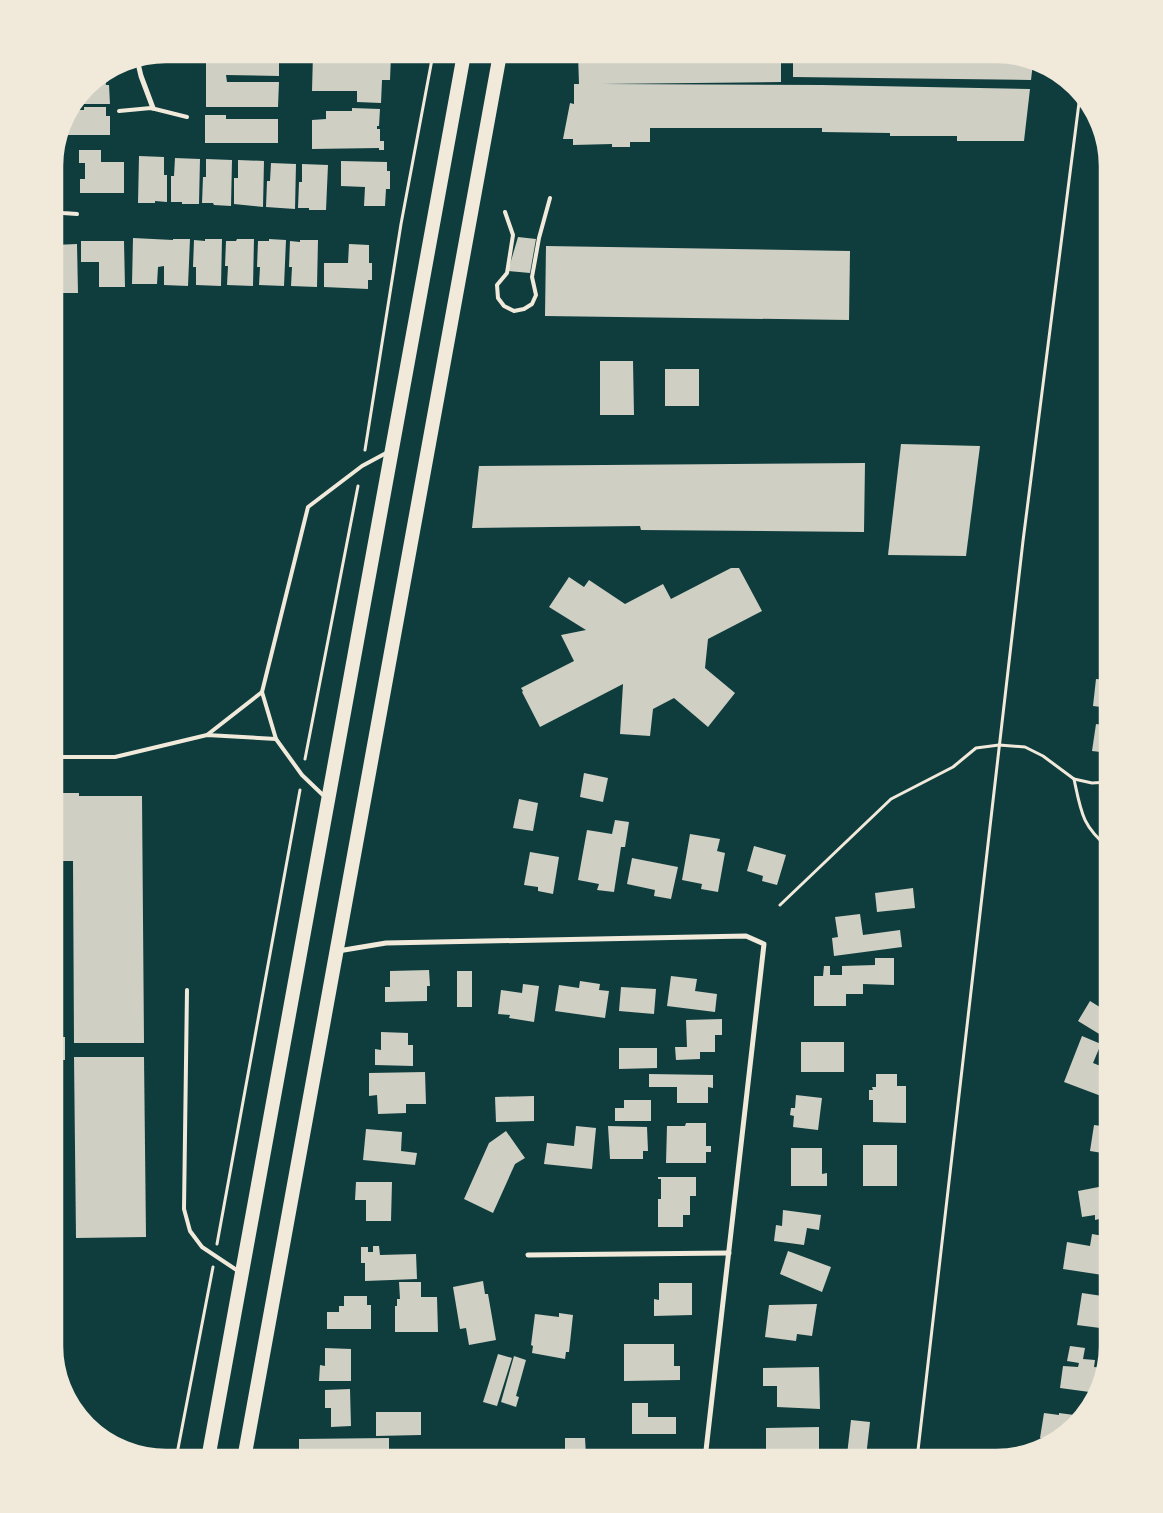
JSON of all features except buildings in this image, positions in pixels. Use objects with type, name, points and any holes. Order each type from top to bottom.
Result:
[{"type":"highway","points":[[210,1450],[462,63]]},
{"type":"highway","points":[[246,1450],[498,63]]},
{"type":"street","points":[[139,66],[153,108]]},
{"type":"street","points":[[338,951],[386,943],[746,936],[764,944],[706,1450]]},
{"type":"street","points":[[528,1255],[729,1253]]},
{"type":"lane","points":[[118,111],[153,108],[188,117]]},
{"type":"lane","points":[[505,212],[513,235],[507,273],[497,285],[498,298],[504,306],[514,310],[524,309],[532,304],[536,295],[532,277],[539,238],[550,198]]},
{"type":"lane","points":[[63,213],[77,214]]},
{"type":"lane","points":[[328,801],[302,775],[276,739],[262,692],[308,507],[362,466],[392,450]]},
{"type":"lane","points":[[207,735],[262,692]]},
{"type":"lane","points":[[63,757],[115,758],[207,735],[276,739]]},
{"type":"lane","points":[[187,990],[184,1209],[190,1231],[202,1247],[242,1274]]},
{"type":"path","points":[[918,1450],[1040,403],[1079,103]]},
{"type":"path","points":[[780,904],[891,799],[953,767],[976,748],[1000,745],[1020,746],[1044,756],[1074,779],[1092,783],[1100,783]]},
{"type":"path","points":[[1074,779],[1082,817],[1100,840]]}]
